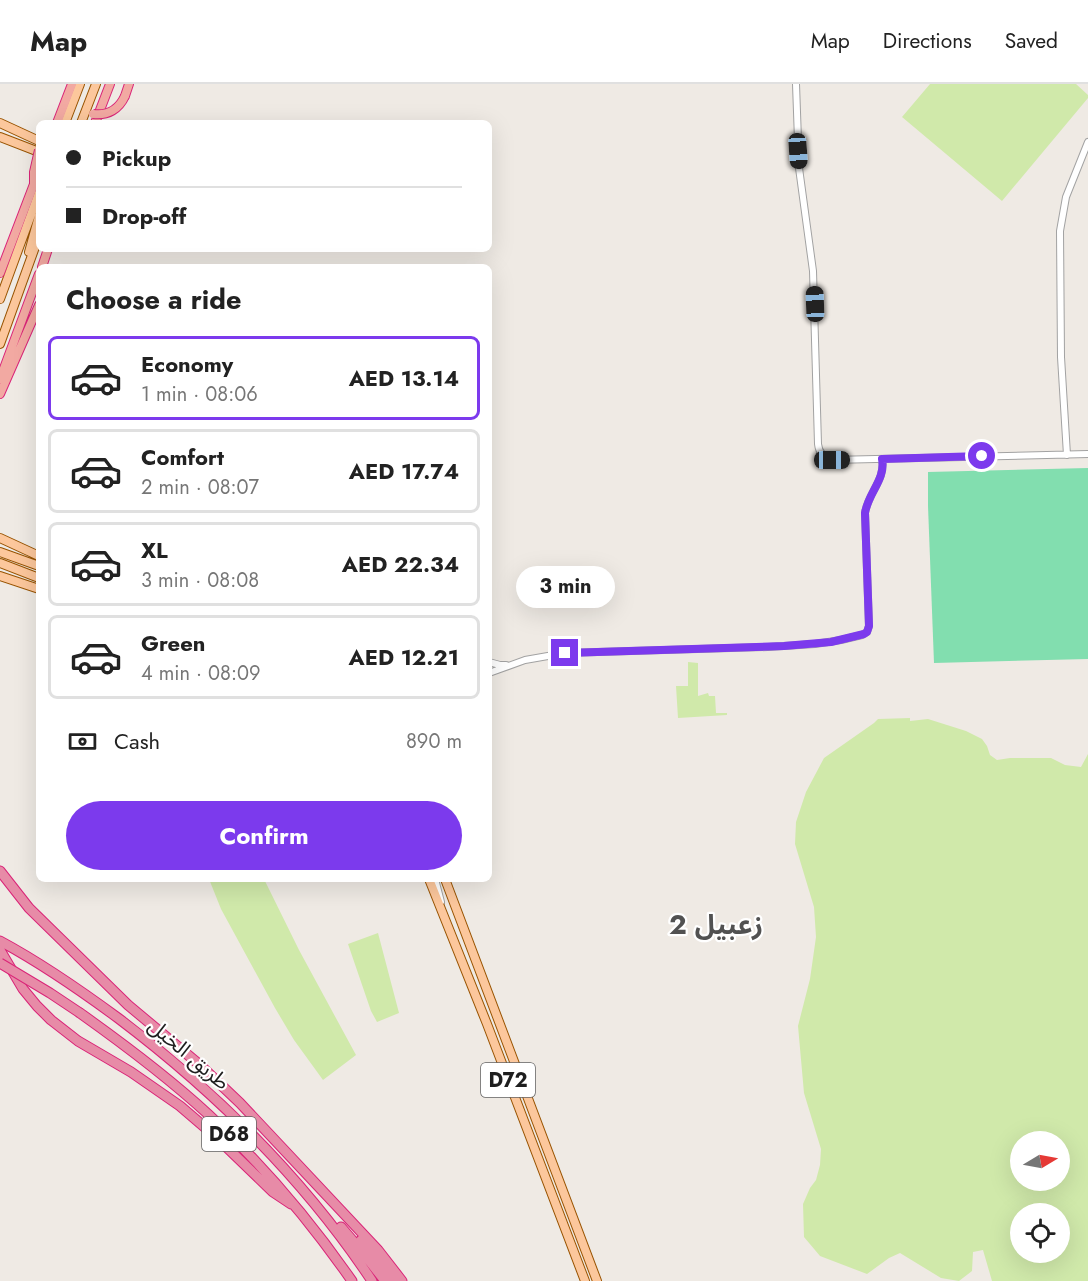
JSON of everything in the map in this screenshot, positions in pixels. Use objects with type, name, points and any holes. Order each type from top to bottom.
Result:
[{"type":"highway","points":[[58,120],[72,84]]},
{"type":"highway","points":[[94,119],[110,84]]},
{"type":"highway","points":[[94,119],[117,108],[129,84]]},
{"type":"highway","points":[[34,184],[36,164]]},
{"type":"highway","points":[[0,273],[36,179]]},
{"type":"highway","points":[[0,379],[36,282]]},
{"type":"highway","points":[[0,393],[36,312]]},
{"type":"highway","points":[[0,871],[37,917],[128,1005],[225,1088],[378,1250],[402,1281]]},
{"type":"highway","name":"طريق الخيل","points":[[0,941],[89,997],[141,1036],[201,1086],[253,1136],[311,1199],[372,1281]]},
{"type":"highway","points":[[0,950],[30,998],[58,1026],[171,1099],[215,1136],[273,1192],[291,1204]]},
{"type":"highway","name":"طريق الخيل","points":[[0,963],[80,1013],[147,1062],[208,1114],[253,1158],[352,1281]]},
{"type":"highway","points":[[311,1199],[350,1237],[385,1281]]},
{"type":"highway","points":[[336,1206],[392,1281]]},
{"type":"main road","points":[[68,120],[80,84]]},
{"type":"main road","points":[[68,120],[85,84]]},
{"type":"main road","points":[[83,120],[96,84]]},
{"type":"main road","points":[[0,123],[36,138]]},
{"type":"main road","points":[[0,136],[36,150]]},
{"type":"main road","points":[[29,148],[36,154]]},
{"type":"main road","points":[[0,299],[36,201]]},
{"type":"main road","points":[[27,268],[36,225]]},
{"type":"main road","points":[[0,342],[36,244]]},
{"type":"main road","points":[[0,538],[36,555]]},
{"type":"main road","points":[[0,552],[36,565]]},
{"type":"main road","points":[[0,563],[36,577]]},
{"type":"main road","points":[[0,576],[36,588]]},
{"type":"main road","name":"D72","points":[[430,882],[585,1281]]},
{"type":"main road","name":"D72","points":[[446,882],[597,1281]]},
{"type":"street","points":[[796,84],[799,168],[813,271],[818,448],[822,455],[830,459],[882,459],[1088,454]]},
{"type":"street","points":[[1067,455],[1061,357],[1060,231],[1066,197],[1088,142]]},
{"type":"street","points":[[492,672],[534,658],[565,653],[792,646],[841,640],[864,634],[869,626],[865,513],[882,473],[882,459]]},
{"type":"street","points":[[492,664],[510,665]]},
{"type":"street","points":[[436,882],[441,909]]},
{"type":"green space","points":[[930,84],[1076,84],[1088,95],[1088,98],[1002,201],[902,117]]},
{"type":"green space","points":[[1088,468],[1088,659],[934,663],[928,472]]},
{"type":"green space","points":[[688,662],[698,663],[698,696],[708,693],[709,696],[715,696],[716,713],[727,713],[727,715],[678,718],[676,686],[688,686]]},
{"type":"green space","points":[[910,718],[910,721],[928,719],[966,731],[982,739],[990,755],[997,760],[1051,758],[1065,765],[1081,767],[1088,754],[1088,1281],[992,1281],[983,1250],[973,1252],[972,1271],[959,1281],[941,1278],[900,1253],[867,1274],[820,1256],[804,1237],[803,1204],[816,1180],[821,1149],[804,1093],[798,1026],[810,979],[816,937],[814,907],[795,844],[796,822],[806,792],[824,758],[878,719]]},
{"type":"green space","points":[[210,882],[265,882],[299,950],[356,1055],[323,1080],[294,1040],[221,909]]},
{"type":"green space","points":[[378,933],[399,1013],[377,1022],[348,944]]},
{"type":"district","name":"زعبيل 2","points":[[716,925]]},
{"type":"route","points":[[565,653],[816,644],[864,634],[869,626],[865,509],[880,479],[882,459],[982,456]]}]
